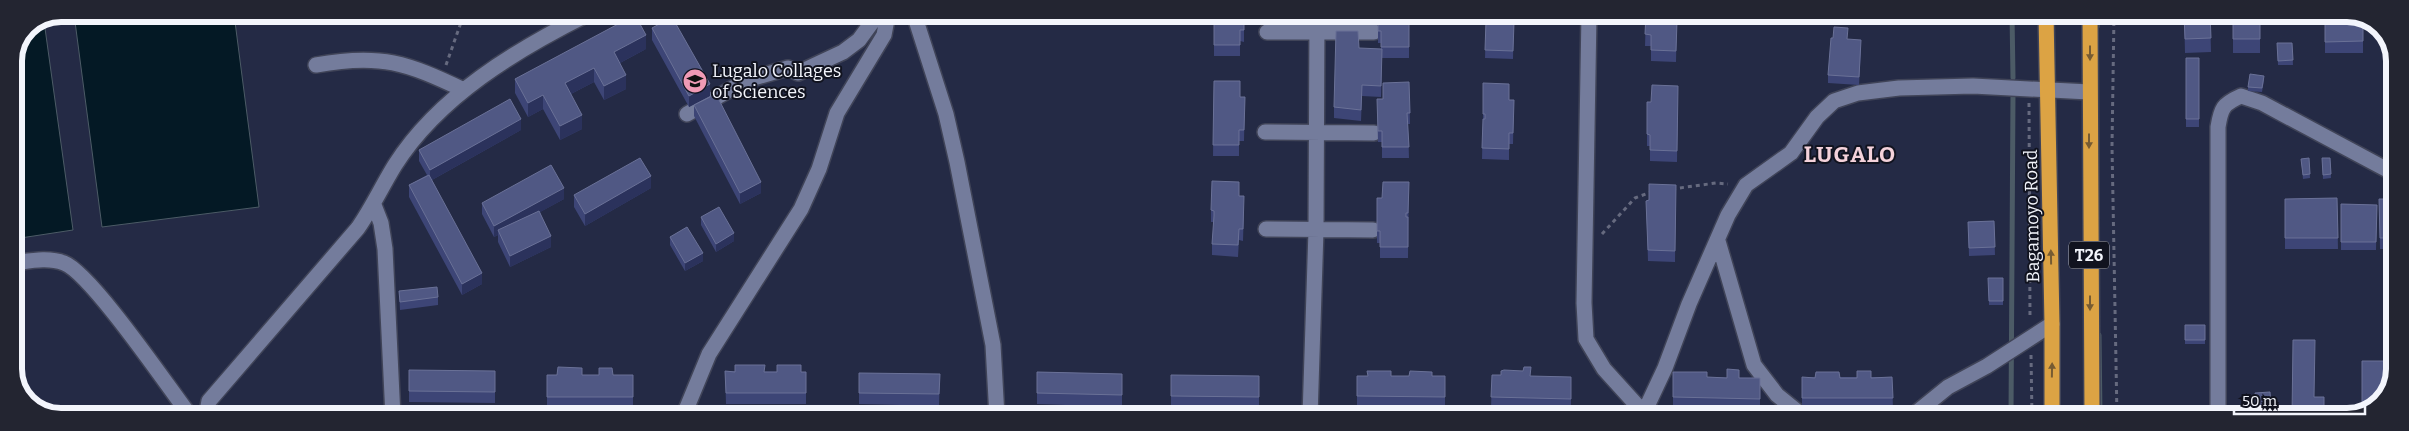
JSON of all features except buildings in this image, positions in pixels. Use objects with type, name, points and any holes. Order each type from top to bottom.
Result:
[{"type":"highway","name":"Bagamoyo Road","points":[[2046,23],[2049,90],[2052,408]]},
{"type":"highway","name":"T26","points":[[2090,23],[2092,408]]},
{"type":"lane","points":[[205,408],[209,401],[358,228],[374,205],[395,165],[420,132],[464,90],[516,54],[573,22]]},
{"type":"lane","points":[[686,114],[747,80],[788,68],[798,72],[843,52],[858,40],[872,22]]},
{"type":"lane","points":[[687,408],[708,354],[801,209],[819,170],[837,113],[884,35],[886,22]]},
{"type":"lane","points":[[917,22],[946,114],[957,162],[993,345],[996,408]]},
{"type":"lane","points":[[1310,408],[1316,230],[1317,23]]},
{"type":"lane","points":[[1589,23],[1584,303],[1586,339],[1604,369],[1637,408]]},
{"type":"lane","points":[[1267,32],[1374,32]]},
{"type":"lane","points":[[316,65],[345,60],[374,59],[405,65],[464,90]]},
{"type":"lane","points":[[1646,408],[1665,368],[1689,304],[1728,215],[1746,184],[1791,153],[1817,117],[1834,101],[1858,93],[1899,88],[1973,86],[2089,92]]},
{"type":"lane","points":[[2218,408],[2218,127],[2220,112],[2226,102],[2241,96],[2262,103],[2386,169]]},
{"type":"lane","points":[[1265,132],[1374,133]]},
{"type":"lane","points":[[374,205],[381,223],[385,249],[393,408]]},
{"type":"lane","points":[[1266,229],[1373,230]]},
{"type":"lane","points":[[1718,241],[1754,365],[1777,395],[1793,408]]},
{"type":"lane","points":[[23,261],[47,260],[65,263],[80,275],[100,295],[194,408]]},
{"type":"lane","points":[[1922,408],[1948,387],[1987,366],[2052,324]]},
{"type":"path","points":[[441,79],[461,22]]},
{"type":"path","points":[[2114,23],[2112,146],[2118,408]]},
{"type":"path","points":[[2029,88],[2032,408]]},
{"type":"path","points":[[1668,190],[1716,183],[1746,184]]},
{"type":"path","points":[[1585,251],[1635,198],[1658,191]]},
{"type":"water","points":[[75,22],[235,22],[259,207],[102,227]]},
{"type":"water","points":[[45,26],[73,230],[23,238],[22,61],[25,46],[34,34]]},
{"type":"waterway","points":[[2012,23],[2013,78]]},
{"type":"waterway","points":[[2097,23],[2097,27]]},
{"type":"waterway","points":[[2011,408],[2013,93]]},
{"type":"waterway","points":[[2099,335],[2100,408]]},
{"type":"place","name":"Lugalo Collages of Sciences","points":[[695,81]]},
{"type":"district","name":"LUGALO","points":[[1850,154]]}]
